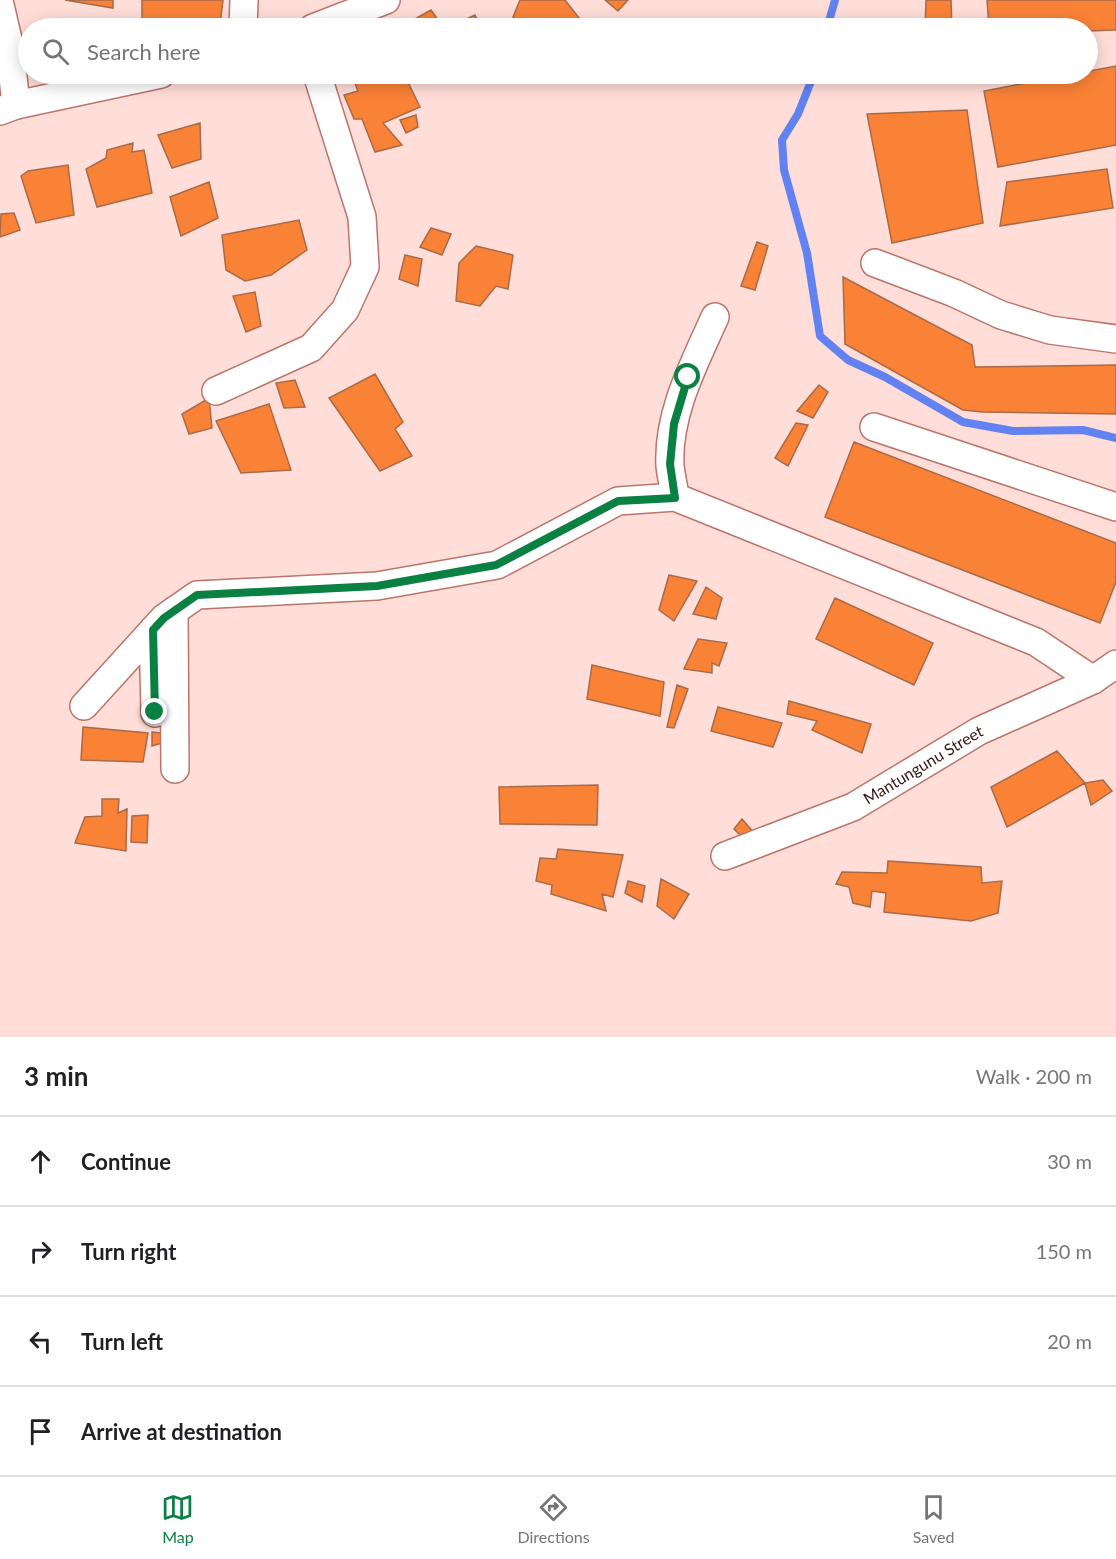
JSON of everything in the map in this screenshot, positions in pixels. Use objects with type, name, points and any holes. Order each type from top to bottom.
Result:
[{"type":"street","points":[[243,18],[244,0]]},
{"type":"street","points":[[339,18],[386,0]]},
{"type":"street","points":[[0,5],[10,48],[8,108],[116,84]]},
{"type":"street","points":[[216,391],[311,348],[345,310],[365,267],[362,217],[320,84]]},
{"type":"street","points":[[875,263],[954,293],[1001,315],[1050,330],[1116,339]]},
{"type":"street","points":[[675,498],[670,464],[674,424],[688,377],[715,316]]},
{"type":"street","points":[[874,428],[1116,507]]},
{"type":"street","points":[[84,706],[153,630],[197,595],[377,586],[496,565],[618,501],[675,498],[1036,642],[1093,680]]},
{"type":"street","points":[[174,611],[175,770]]},
{"type":"street","points":[[153,630],[155,712]]},
{"type":"street","name":"Mantungunu Street","points":[[725,856],[853,807],[979,731],[1093,680],[1116,664]]},
{"type":"building","points":[[65,0],[113,0],[113,8]]},
{"type":"building","points":[[142,0],[223,0],[221,18],[142,18]]},
{"type":"building","points":[[520,0],[565,0],[579,18],[514,18]]},
{"type":"building","points":[[605,0],[628,0],[618,11]]},
{"type":"building","points":[[926,0],[951,0],[952,18],[925,18]]},
{"type":"building","points":[[987,0],[1116,0],[1116,30],[1098,31],[1098,18],[988,18]]},
{"type":"building","points":[[431,10],[437,18],[416,18]]},
{"type":"building","points":[[1116,66],[1116,145],[998,167],[984,91],[1021,84],[1098,84],[1098,69]]},
{"type":"building","points":[[355,84],[409,84],[420,107],[383,123],[402,145],[375,152],[362,119],[354,119],[344,95],[358,91]]},
{"type":"building","points":[[967,110],[983,223],[892,243],[867,114]]},
{"type":"building","points":[[416,115],[418,127],[406,133],[400,120]]},
{"type":"building","points":[[200,123],[201,159],[172,168],[158,135]]},
{"type":"building","points":[[133,143],[132,152],[144,150],[152,193],[97,207],[86,169],[106,158],[107,150]]},
{"type":"building","points":[[68,165],[74,215],[36,223],[21,176],[28,171]]},
{"type":"building","points":[[1107,169],[1113,208],[1000,226],[1007,182]]},
{"type":"building","points":[[209,182],[218,218],[181,236],[170,197]]},
{"type":"building","points":[[14,213],[20,230],[0,237],[1,214]]},
{"type":"building","points":[[299,220],[307,250],[271,275],[245,281],[226,270],[222,235]]},
{"type":"building","points":[[431,228],[451,234],[442,255],[420,247]]},
{"type":"building","points":[[757,242],[768,246],[755,290],[741,286]]},
{"type":"building","points":[[476,246],[513,255],[508,289],[496,286],[480,306],[456,301],[459,263]]},
{"type":"building","points":[[405,255],[422,259],[418,286],[399,279]]},
{"type":"building","points":[[843,277],[972,345],[975,367],[1116,365],[1116,414],[963,410],[845,344]]},
{"type":"building","points":[[255,292],[261,326],[246,332],[233,296]]},
{"type":"building","points":[[375,374],[403,422],[395,429],[412,456],[380,471],[329,398]]},
{"type":"building","points":[[295,380],[305,407],[284,408],[276,383]]},
{"type":"building","points":[[819,385],[828,392],[813,418],[797,411]]},
{"type":"building","points":[[209,398],[212,428],[189,434],[182,414]]},
{"type":"building","points":[[269,404],[291,470],[241,473],[216,421]]},
{"type":"building","points":[[796,423],[808,425],[788,466],[775,458]]},
{"type":"building","points":[[854,442],[1116,543],[1116,582],[1100,623],[825,517]]},
{"type":"building","points":[[669,575],[697,581],[674,621],[659,610]]},
{"type":"building","points":[[706,587],[722,598],[716,619],[693,614]]},
{"type":"building","points":[[835,598],[933,643],[914,685],[816,639]]},
{"type":"building","points":[[698,639],[727,643],[719,666],[712,663],[712,673],[684,669]]},
{"type":"building","points":[[592,665],[664,682],[660,716],[587,699]]},
{"type":"building","points":[[677,685],[688,689],[674,728],[667,727]]},
{"type":"building","points":[[789,701],[871,724],[862,753],[812,730],[817,721],[787,714]]},
{"type":"building","points":[[718,707],[782,723],[773,747],[711,731]]},
{"type":"building","points":[[83,727],[148,733],[143,762],[81,760]]},
{"type":"building","points":[[152,732],[161,733],[162,743],[152,746]]},
{"type":"building","points":[[1057,751],[1085,783],[1007,827],[991,787]]},
{"type":"building","points":[[1103,780],[1112,791],[1091,805],[1085,783]]},
{"type":"building","points":[[598,785],[597,825],[500,824],[499,787]]},
{"type":"building","points":[[102,799],[119,799],[118,813],[127,809],[126,851],[75,843],[85,817],[102,816]]},
{"type":"building","points":[[148,815],[147,843],[131,842],[132,816]]},
{"type":"building","points":[[742,819],[756,835],[745,840],[734,829]]},
{"type":"building","points":[[558,849],[623,855],[613,897],[602,894],[606,911],[551,894],[552,885],[536,881],[540,858],[556,859]]},
{"type":"building","points":[[888,861],[981,867],[982,883],[1002,881],[998,913],[971,921],[884,912],[886,893],[872,891],[870,907],[853,903],[849,887],[836,884],[842,872],[887,873]]},
{"type":"building","points":[[661,879],[689,894],[674,919],[657,906]]},
{"type":"building","points":[[628,881],[645,886],[642,902],[625,893]]},
{"type":"waterway","points":[[830,18],[835,0]]},
{"type":"waterway","points":[[810,84],[798,114],[782,140],[784,170],[807,253],[820,336],[848,360],[885,377],[963,422],[1013,431],[1083,430],[1116,438]]},
{"type":"route","points":[[155,712],[153,630],[164,618],[197,595],[377,586],[496,565],[618,501],[675,498],[670,464],[674,424],[688,377]]}]
